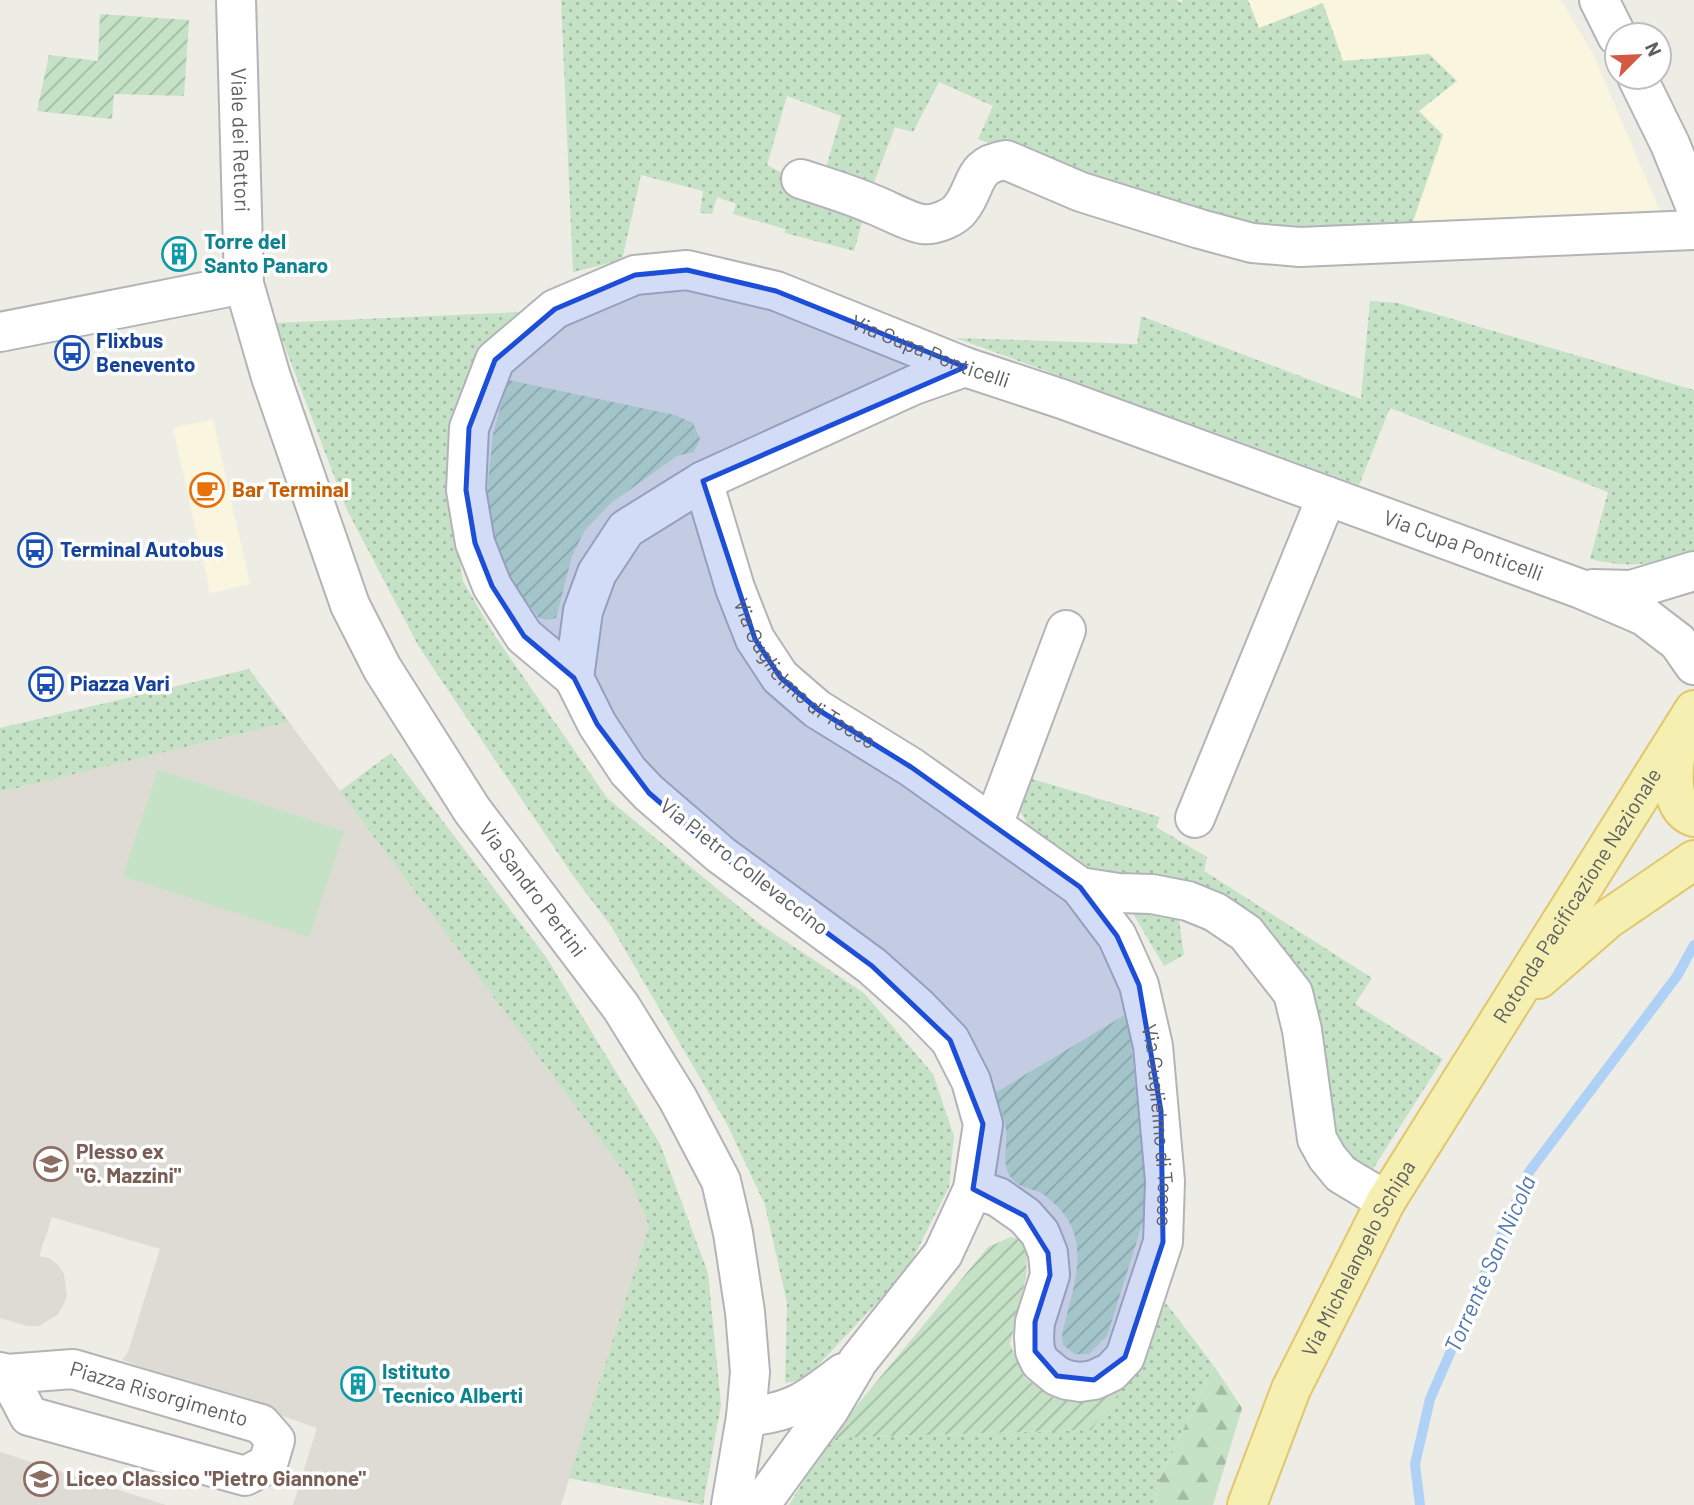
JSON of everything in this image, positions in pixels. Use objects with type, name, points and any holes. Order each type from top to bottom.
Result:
[{"type":"main road","name":"Rotonda Pacificazione Nazionale","points":[[1688,719],[1675,754],[1672,777],[1677,799],[1688,815],[1694,817]]},
{"type":"main road","name":"Rotonda Pacificazione Nazionale","points":[[1496,1023],[1688,719]]},
{"type":"main road","name":"Rotonda Pacificazione Nazionale","points":[[1496,1023],[1550,967],[1608,919],[1694,860]]},
{"type":"main road","name":"Via Michelangelo Schipa","points":[[1247,1505],[1291,1389],[1386,1201],[1496,1023]]},
{"type":"street","name":"Viale dei Rettori","points":[[236,0],[244,284]]},
{"type":"street","points":[[1599,0],[1610,21]]},
{"type":"street","points":[[1644,91],[1670,144],[1694,203]]},
{"type":"street","points":[[801,179],[859,198],[922,225],[934,223],[961,209],[977,175],[995,162],[1006,160],[1081,192],[1200,229],[1252,243],[1300,247],[1694,230]]},
{"type":"street","name":"Via Cupa Ponticelli","points":[[574,678],[524,636],[492,586],[475,543],[466,490],[469,428],[495,360],[555,309],[635,275],[687,270],[776,292],[965,368],[1062,399],[1581,589],[1644,616],[1678,642],[1694,665]]},
{"type":"street","points":[[0,332],[244,284]]},
{"type":"street","name":"Via Sandro Pertini","points":[[244,284],[271,377],[345,593],[382,668],[472,810],[621,1007],[678,1099],[721,1181],[733,1233],[745,1312],[750,1372],[731,1505]]},
{"type":"street","points":[[574,678],[583,611],[597,573],[625,529],[703,481],[914,385],[965,368]]},
{"type":"street","name":"Via Guglielmo di Tocco","points":[[703,481],[735,588],[755,639],[780,677],[817,709],[911,767],[1080,887],[1117,936],[1139,985],[1153,1046],[1166,1181],[1163,1242],[1125,1357],[1111,1371],[1094,1380],[1080,1382],[1057,1376],[1040,1362],[1035,1351],[1035,1322],[1050,1275],[1048,1253],[1040,1233],[1025,1216],[998,1197],[973,1189]]},
{"type":"street","points":[[1195,818],[1326,496]]},
{"type":"street","points":[[1581,589],[1631,590],[1694,571]]},
{"type":"street","points":[[993,825],[1066,630]]},
{"type":"street","name":"Via Pietro Collevaccino","points":[[574,678],[597,724],[628,771],[649,793],[721,855],[872,966],[950,1040],[971,1082],[983,1124],[973,1189],[943,1254],[859,1361],[817,1427],[760,1505]]},
{"type":"street","name":"Via Guglielmo di Tocco","points":[[1080,887],[1118,893],[1152,894],[1188,901],[1215,912],[1246,933],[1293,993],[1302,1030],[1317,1139],[1326,1157],[1341,1174],[1386,1201]]},
{"type":"street","points":[[744,1426],[807,1401],[859,1361]]},
{"type":"street","name":"Piazza Risorgimento","points":[[74,1369],[261,1424],[275,1440],[268,1464],[245,1476],[29,1416],[3,1373],[74,1369]]},
{"type":"street","points":[[744,1426],[773,1444],[792,1440],[817,1427]]},
{"type":"highlighted area","points":[[687,270],[776,291],[965,367],[703,481],[755,639],[780,677],[817,709],[911,767],[1080,887],[1117,936],[1139,985],[1161,1111],[1163,1242],[1125,1357],[1094,1380],[1057,1376],[1035,1351],[1035,1322],[1050,1275],[1048,1253],[1025,1216],[973,1189],[983,1124],[950,1040],[872,966],[721,855],[649,793],[597,724],[574,678],[524,636],[492,586],[475,543],[466,490],[469,428],[495,360],[555,309],[635,275]]},
{"type":"shaded area","points":[[1248,0],[1561,0],[1593,54],[1603,77],[1603,91],[1609,91],[1665,223],[1410,230],[1418,111],[1457,81],[1429,54],[1343,61],[1258,29]]},
{"type":"shaded area","points":[[213,419],[250,584],[210,593],[173,428]]},
{"type":"shaded area","points":[[289,722],[630,1180],[649,1226],[561,1505],[293,1505],[317,1428],[122,1360],[128,1352],[160,1249],[52,1217],[39,1256],[49,1258],[64,1274],[67,1296],[63,1306],[57,1315],[39,1326],[28,1326],[0,1318],[0,792]]},
{"type":"shaded area","name":"Liceo Classico \"Pietro Giannone\"","points":[[0,1452],[166,1505],[0,1505]]},
{"type":"green space","points":[[561,0],[1176,0],[1181,3],[1183,0],[1248,0],[1259,28],[1323,3],[1343,61],[1429,54],[1457,81],[1419,111],[1443,135],[1410,230],[1306,236],[1177,214],[978,139],[993,106],[939,82],[913,132],[895,127],[870,193],[854,251],[785,233],[785,229],[733,214],[736,204],[717,197],[712,214],[700,213],[703,191],[641,175],[622,260],[573,272]],"holes":[[[787,96],[841,116],[819,192],[767,165]]]},
{"type":"green space","points":[[100,14],[189,20],[184,96],[114,94],[112,119],[37,111],[49,55],[98,61]]},
{"type":"green space","points":[[1370,301],[1398,303],[1694,390],[1694,553],[1643,564],[1618,564],[1590,559],[1608,492],[1390,408],[1359,485],[956,338],[1137,344],[1141,316],[1361,399]]},
{"type":"green space","points":[[520,312],[465,396],[451,505],[463,581],[493,633],[608,799],[761,925],[864,993],[933,1074],[954,1136],[949,1187],[906,1272],[805,1379],[785,1383],[787,1303],[765,1205],[727,1124],[611,926],[574,877],[419,647],[346,508],[276,323]]},
{"type":"green space","points":[[508,380],[675,415],[693,423],[700,439],[694,452],[677,456],[611,503],[585,530],[572,556],[556,618],[546,620],[538,617],[512,581],[495,542],[486,501],[493,434]]},
{"type":"green space","points":[[249,669],[289,722],[0,792],[0,728]]},
{"type":"green space","points":[[391,753],[546,957],[660,1144],[708,1273],[721,1405],[703,1505],[569,1478],[649,1226],[630,1180],[340,791]]},
{"type":"green space","points":[[158,769],[344,831],[309,937],[123,876]]},
{"type":"green space","points":[[1029,778],[1160,817],[1156,827],[1207,857],[1204,871],[1372,978],[1355,1004],[1443,1059],[1366,1180],[1332,1152],[1311,1017],[1190,886],[1083,867],[1049,849],[1028,825],[1018,808]]},
{"type":"green space","points":[[1140,911],[1179,919],[1184,955],[1164,966],[1132,912]]},
{"type":"green space","points":[[1128,1013],[1147,1201],[1145,1215],[1107,1336],[1089,1354],[1075,1354],[1063,1345],[1062,1335],[1075,1279],[1077,1244],[1072,1228],[1062,1212],[1047,1197],[1018,1184],[1007,1171],[1006,1129],[995,1093]]},
{"type":"green space","points":[[1011,1237],[1022,1240],[1027,1255],[1026,1277],[1010,1344],[1025,1378],[1052,1397],[1076,1403],[1106,1395],[1131,1377],[1091,1430],[830,1438],[988,1247]]},
{"type":"green space","points":[[1166,1303],[1214,1366],[1159,1480],[1155,1505],[789,1505],[830,1438],[1091,1430],[1131,1377]]},
{"type":"green space","points":[[1214,1366],[1242,1408],[1213,1505],[1155,1505],[1159,1480]]},
{"type":"waterway","name":"Torrente San Nicola","points":[[1420,1505],[1415,1464],[1430,1399],[1529,1172],[1677,976],[1694,945]]},
{"type":"place","name":"Torre del Santo Panaro","points":[[179,254]]},
{"type":"place","name":"Flixbus Benevento","points":[[72,353]]},
{"type":"place","name":"Bar Terminal","points":[[207,490]]},
{"type":"place","name":"Terminal Autobus","points":[[35,550]]},
{"type":"place","name":"Piazza Vari","points":[[46,684]]},
{"type":"place","name":"Plesso ex \"G. Mazzini\"","points":[[51,1164]]},
{"type":"place","name":"Istituto Tecnico Alberti","points":[[358,1384]]},
{"type":"place","name":"Liceo Classico \"Pietro Giannone\"","points":[[41,1479]]}]
